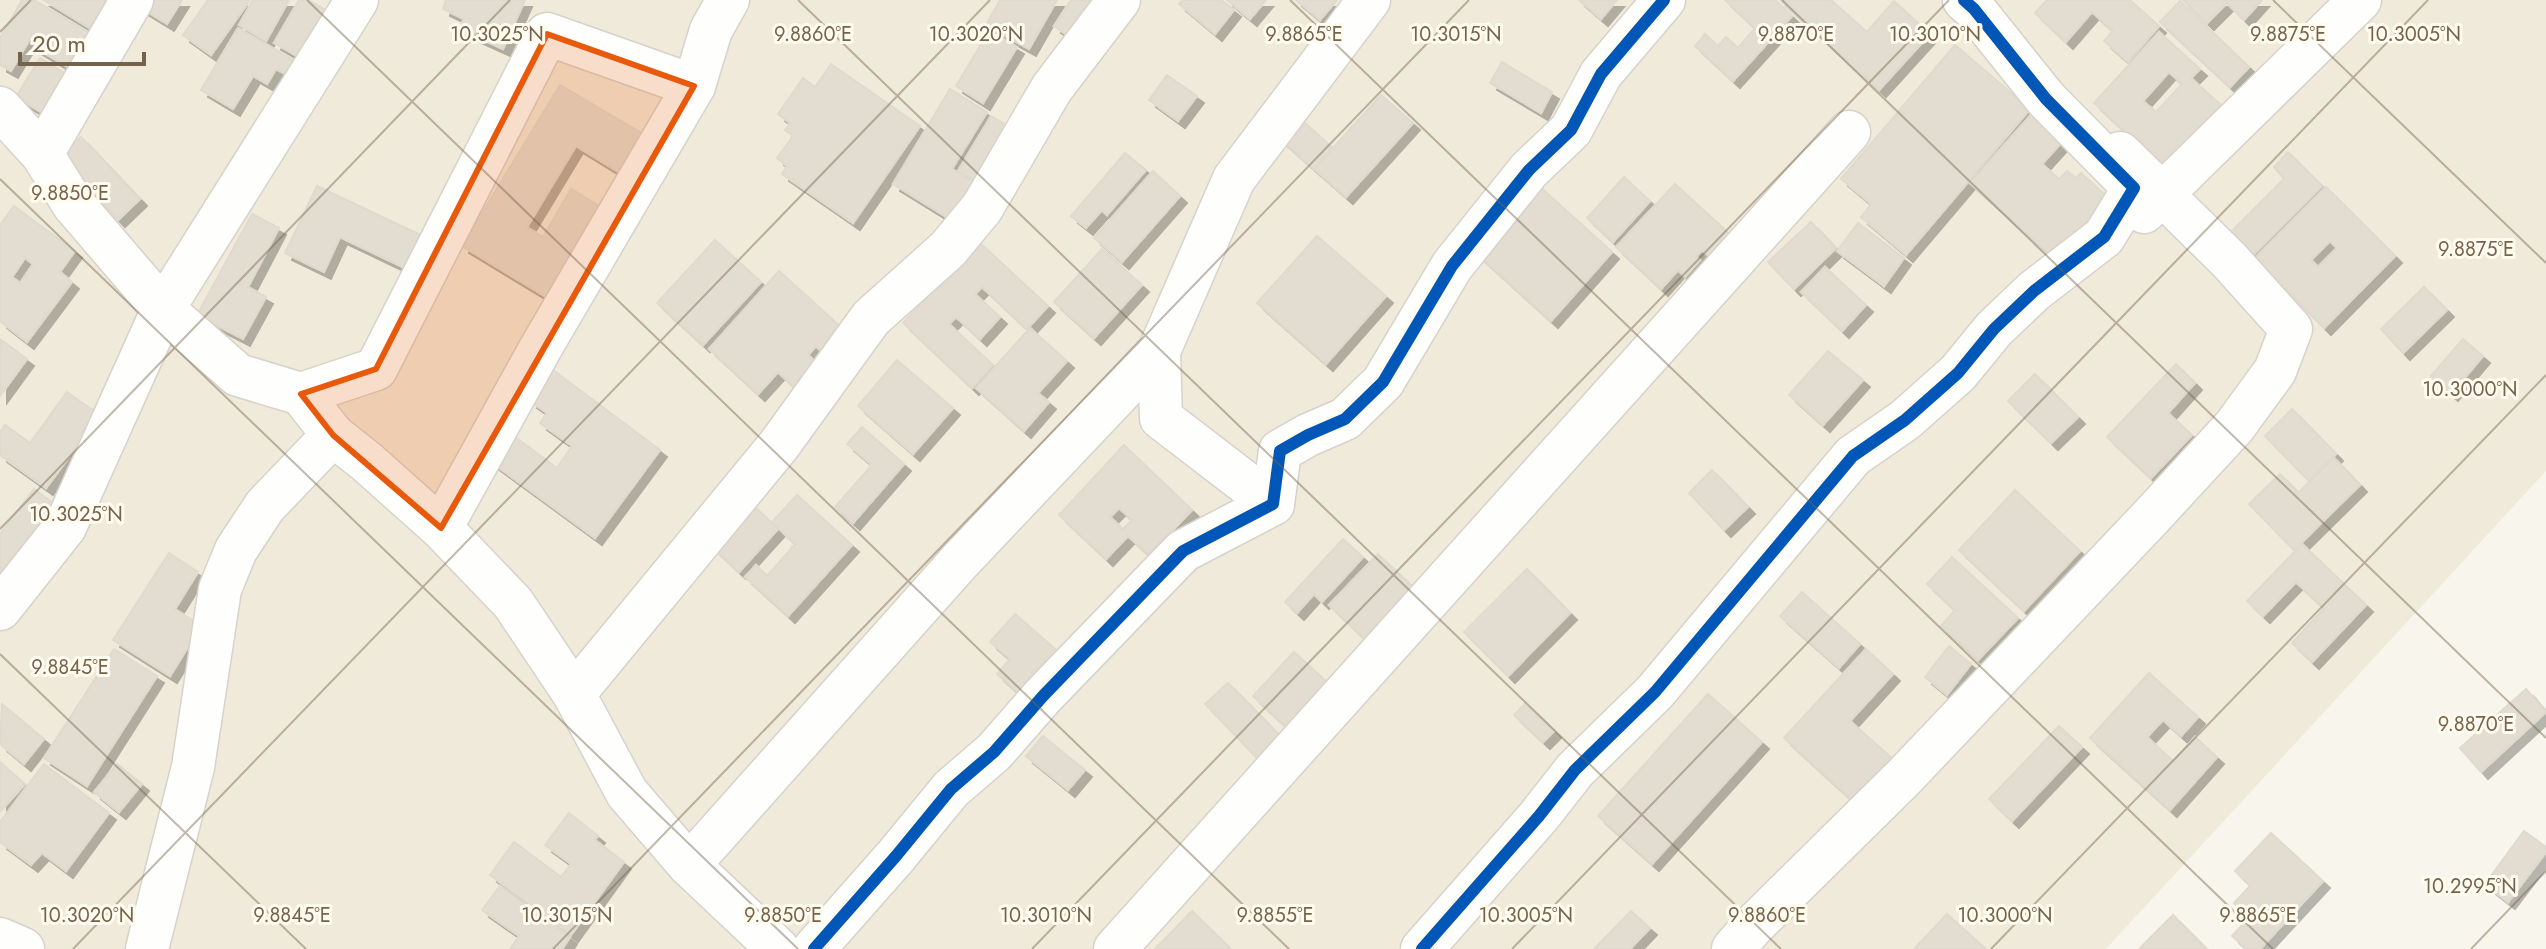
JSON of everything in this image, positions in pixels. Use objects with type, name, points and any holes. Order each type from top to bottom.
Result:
[{"type":"street","points":[[42,154],[132,0]]},
{"type":"street","points":[[0,609],[65,527],[163,309],[357,0]]},
{"type":"street","points":[[441,528],[540,349],[694,86],[711,30],[728,0]]},
{"type":"street","points":[[574,694],[779,445],[871,318],[948,249],[982,208],[1052,88],[1119,0]]},
{"type":"street","points":[[689,865],[959,562],[1159,351],[1234,179],[1369,0]]},
{"type":"street","points":[[1273,504],[1280,451],[1345,419],[1383,382],[1452,266],[1529,170],[1571,130],[1601,74],[1664,0]]},
{"type":"street","points":[[1422,949],[1539,816],[1575,770],[1655,692],[1853,456],[1905,420],[1958,373],[1994,329],[2034,291],[2104,237],[2134,188],[2046,99],[1964,0]]},
{"type":"street","points":[[2060,294],[2360,0]]},
{"type":"street","points":[[1733,949],[1904,777],[2234,427],[2275,371],[2291,329],[2163,193],[1991,31]]},
{"type":"street","points":[[0,108],[42,154],[73,204],[163,309],[238,375],[301,394],[376,369],[547,34],[694,86]]},
{"type":"street","points":[[1115,949],[1849,132]]},
{"type":"street","points":[[1159,351],[1161,418],[1273,504]]},
{"type":"street","points":[[301,394],[333,435],[441,528],[513,603],[574,694],[627,793],[689,865],[778,949]]},
{"type":"street","points":[[147,949],[193,767],[220,589],[236,550],[265,506],[333,435]]},
{"type":"street","points":[[814,949],[951,789],[994,752],[1183,551],[1273,504]]},
{"type":"street","points":[[0,939],[23,949]]},
{"type":"highlighted area","points":[[547,34],[694,86],[441,528],[333,435],[301,394],[376,369]]},
{"type":"shaded area","points":[[0,0],[2546,0],[2546,471],[2106,949],[0,949]]},
{"type":"building","points":[[22,0],[34,0],[93,35],[73,70],[34,47],[39,38],[33,34],[11,71],[0,65],[0,38]]},
{"type":"building","points":[[44,0],[111,0],[93,30]]},
{"type":"building","points":[[145,0],[182,0],[167,24],[141,8]]},
{"type":"building","points":[[208,0],[250,0],[211,55],[183,35]]},
{"type":"building","points":[[253,0],[289,0],[266,41],[239,25]]},
{"type":"building","points":[[299,0],[308,0],[331,13],[304,60],[274,43]]},
{"type":"building","points":[[446,0],[525,0],[503,49],[459,29],[464,19],[443,9]]},
{"type":"building","points":[[1000,0],[1057,0],[1029,49],[986,25]]},
{"type":"building","points":[[1071,0],[1089,0],[1096,4],[1073,39],[1054,26]]},
{"type":"building","points":[[1183,0],[1221,0],[1234,10],[1215,34],[1179,4]]},
{"type":"building","points":[[1227,0],[1266,0],[1250,19]]},
{"type":"building","points":[[1296,0],[1337,0],[1320,20]]},
{"type":"building","points":[[1579,0],[1617,0],[1601,19]]},
{"type":"building","points":[[1725,0],[1775,0],[1792,16],[1733,81],[1695,46],[1705,34],[1718,46],[1726,37],[1738,48],[1755,28]]},
{"type":"building","points":[[1780,0],[1831,0],[1867,32],[1894,1],[1930,34],[1879,90]]},
{"type":"building","points":[[2047,0],[2130,0],[2159,26],[2128,62],[2104,41],[2113,31],[2092,12],[2066,42],[2035,13]]},
{"type":"building","points":[[2183,0],[2262,0],[2244,20],[2227,3],[2207,23]]},
{"type":"building","points":[[2180,1],[2249,67],[2230,87],[2160,22]]},
{"type":"building","points":[[238,28],[299,63],[291,77],[276,69],[267,84],[253,76],[233,109],[201,90]]},
{"type":"building","points":[[989,31],[1017,47],[983,103],[956,86]]},
{"type":"building","points":[[2159,32],[2200,69],[2191,78],[2221,105],[2163,167],[2094,103]],"holes":[[[2169,72],[2182,84],[2156,112],[2143,101]]]},
{"type":"building","points":[[1955,45],[2030,109],[1906,255],[1861,217],[1871,204],[1841,179]]},
{"type":"building","points":[[40,58],[69,76],[46,115],[16,97]]},
{"type":"building","points":[[1502,62],[1552,92],[1541,113],[1490,83]]},
{"type":"building","points":[[831,64],[920,126],[853,223],[782,174],[787,166],[777,158],[793,136],[785,130],[790,123],[778,114],[803,78],[815,87]]},
{"type":"building","points":[[1167,75],[1197,96],[1178,121],[1149,100]]},
{"type":"building","points":[[560,85],[645,135],[622,174],[576,146],[527,227],[543,237],[571,189],[606,210],[551,300],[462,246]]},
{"type":"building","points":[[950,89],[987,112],[952,169],[981,186],[958,224],[893,184]]},
{"type":"building","points":[[1381,95],[1413,123],[1346,197],[1314,169]]},
{"type":"building","points":[[2039,106],[2063,141],[2042,164],[2059,179],[2067,171],[2076,178],[2081,173],[2108,198],[2054,258],[1970,183]]},
{"type":"building","points":[[1296,115],[1333,148],[1314,169],[1277,136]]},
{"type":"building","points":[[991,116],[1016,130],[983,185],[958,171]]},
{"type":"building","points":[[81,137],[140,199],[118,220],[58,158]]},
{"type":"building","points":[[2288,152],[2322,186],[2252,256],[2229,234],[2284,179],[2274,167]]},
{"type":"building","points":[[1125,153],[1146,170],[1107,215],[1102,210],[1086,228],[1071,216]]},
{"type":"building","points":[[1153,171],[1180,196],[1122,262],[1094,238]]},
{"type":"building","points":[[1624,177],[1650,201],[1613,242],[1587,218]]},
{"type":"building","points":[[1675,184],[1733,237],[1712,259],[1702,250],[1696,257],[1700,260],[1685,277],[1678,270],[1661,289],[1616,247]]},
{"type":"building","points":[[1538,185],[1612,252],[1551,321],[1477,254]]},
{"type":"building","points":[[317,186],[429,239],[413,272],[340,237],[324,272],[285,253]]},
{"type":"building","points":[[2326,187],[2395,256],[2324,328],[2255,258]],"holes":[[[2330,241],[2337,248],[2318,267],[2311,260]]]},
{"type":"building","points":[[14,206],[75,251],[60,272],[72,282],[27,342],[0,321],[0,225]],"holes":[[[25,258],[33,264],[20,283],[12,277]]]},
{"type":"building","points":[[252,214],[279,228],[248,287],[266,297],[243,339],[197,315]]},
{"type":"building","points":[[1811,222],[1836,248],[1794,289],[1768,262]]},
{"type":"building","points":[[1858,223],[1904,258],[1884,286],[1837,251]]},
{"type":"building","points":[[1317,236],[1386,296],[1326,364],[1257,303]]},
{"type":"building","points":[[715,240],[761,282],[703,345],[657,303]]},
{"type":"building","points":[[979,242],[1048,306],[1027,329],[982,287],[975,294],[1000,317],[980,339],[956,317],[949,324],[993,365],[972,388],[903,323]]},
{"type":"building","points":[[1102,249],[1142,285],[1094,338],[1054,302]]},
{"type":"building","points":[[1825,267],[1866,305],[1842,331],[1801,292]]},
{"type":"building","points":[[779,271],[852,337],[831,361],[816,346],[808,355],[820,366],[798,391],[778,372],[758,394],[709,349]]},
{"type":"building","points":[[2424,287],[2447,310],[2403,353],[2381,329]]},
{"type":"building","points":[[1030,328],[1067,361],[1038,393],[1049,402],[1024,431],[976,388]]},
{"type":"building","points":[[0,339],[27,359],[0,396]]},
{"type":"building","points":[[2463,339],[2483,356],[2451,394],[2431,376]]},
{"type":"building","points":[[1828,351],[1863,380],[1823,425],[1789,395]]},
{"type":"building","points":[[897,360],[953,408],[913,454],[858,406]]},
{"type":"building","points":[[2176,364],[2195,383],[2168,413],[2192,435],[2151,478],[2107,437]]},
{"type":"building","points":[[553,370],[660,450],[595,538],[487,459],[507,431],[557,468],[572,446],[540,423],[547,413],[530,401]]},
{"type":"building","points":[[2035,374],[2078,417],[2051,443],[2008,401]]},
{"type":"building","points":[[67,392],[100,415],[46,488],[0,455],[0,432],[5,425],[30,443]]},
{"type":"building","points":[[2292,409],[2336,454],[2309,481],[2265,436]]},
{"type":"building","points":[[862,427],[904,464],[853,523],[835,507],[872,465],[847,444]]},
{"type":"building","points":[[1124,445],[1192,510],[1149,555],[1128,536],[1106,559],[1059,515]],"holes":[[[1119,508],[1132,520],[1123,529],[1110,517]]]},
{"type":"building","points":[[2334,458],[2360,485],[2294,550],[2249,504],[2280,474],[2298,493]]},
{"type":"building","points":[[1712,470],[1748,507],[1724,530],[1689,493]]},
{"type":"building","points":[[34,489],[57,506],[0,583],[0,534]]},
{"type":"building","points":[[2015,490],[2080,551],[2024,611],[1959,550]]},
{"type":"building","points":[[797,495],[852,545],[788,616],[745,577],[756,565],[767,576],[795,544],[772,522]]},
{"type":"building","points":[[752,504],[778,529],[739,572],[713,548]]},
{"type":"building","points":[[1343,539],[1363,557],[1322,602],[1314,594],[1297,613],[1285,602]]},
{"type":"building","points":[[2302,544],[2366,605],[2312,662],[2292,643],[2324,608],[2296,582],[2263,616],[2247,601]]},
{"type":"building","points":[[169,553],[198,572],[175,609],[201,626],[170,676],[113,640]]},
{"type":"building","points":[[1378,554],[1423,596],[1374,648],[1329,605]]},
{"type":"building","points":[[1952,557],[2018,618],[1978,660],[1941,626],[1955,610],[1927,584]]},
{"type":"building","points":[[1527,569],[1570,613],[1508,676],[1464,632]]},
{"type":"building","points":[[1802,592],[1860,644],[1839,668],[1780,616]]},
{"type":"building","points":[[1015,614],[1061,654],[1024,698],[997,674],[1010,659],[990,642]]},
{"type":"building","points":[[1949,646],[1971,664],[1947,695],[1925,677]]},
{"type":"building","points":[[114,649],[157,676],[87,786],[44,758]]},
{"type":"building","points":[[1866,649],[1893,674],[1850,721],[1894,760],[1855,803],[1784,738]]},
{"type":"building","points":[[1294,652],[1336,690],[1294,734],[1253,696]]},
{"type":"building","points":[[2149,673],[2198,717],[2181,736],[2163,720],[2147,737],[2173,761],[2195,737],[2217,757],[2170,810],[2090,738]]},
{"type":"building","points":[[1228,683],[1284,740],[1261,762],[1205,704]]},
{"type":"building","points":[[2526,689],[2546,712],[2481,772],[2460,748]]},
{"type":"building","points":[[1708,694],[1762,742],[1652,864],[1598,816]]},
{"type":"building","points":[[2,704],[44,739],[24,764],[0,744]]},
{"type":"building","points":[[1525,704],[1554,731],[1543,742],[1514,715]]},
{"type":"building","points":[[2059,726],[2082,747],[2012,821],[1989,799]]},
{"type":"building","points":[[1043,736],[1085,770],[1068,790],[1026,756]]},
{"type":"building","points":[[0,762],[25,784],[0,812]]},
{"type":"building","points":[[44,764],[109,813],[66,871],[42,853],[31,865],[0,842],[0,822]]},
{"type":"building","points":[[117,764],[142,784],[119,812],[94,792]]},
{"type":"building","points":[[569,813],[598,836],[595,840],[624,862],[571,935],[490,875],[514,842],[561,877],[571,864],[545,845]]},
{"type":"building","points":[[2524,831],[2546,847],[2546,852],[2508,902],[2485,884]]},
{"type":"building","points":[[2271,833],[2323,881],[2260,949],[2247,949],[2232,936],[2249,918],[2234,903],[2250,886],[2235,871]]},
{"type":"building","points":[[500,886],[570,937],[562,949],[510,949],[519,936],[482,910]]},
{"type":"building","points":[[1192,911],[1231,949],[1155,949]]},
{"type":"building","points":[[1631,911],[1650,928],[1630,949],[1594,949]]},
{"type":"building","points":[[1947,914],[1986,949],[1914,949]]},
{"type":"building","points":[[2173,915],[2207,949],[2139,949]]},
{"type":"cycle path","points":[[814,949],[951,789],[994,752],[1043,696],[1183,551],[1273,504],[1280,451],[1345,419],[1383,382],[1452,266],[1529,170],[1571,130],[1601,74],[1664,0]]},
{"type":"cycle path","points":[[1422,949],[1539,816],[1575,770],[1655,692],[1853,456],[1905,420],[1958,373],[1994,329],[2034,291],[2104,237],[2134,188],[2046,99],[1964,0]]}]
